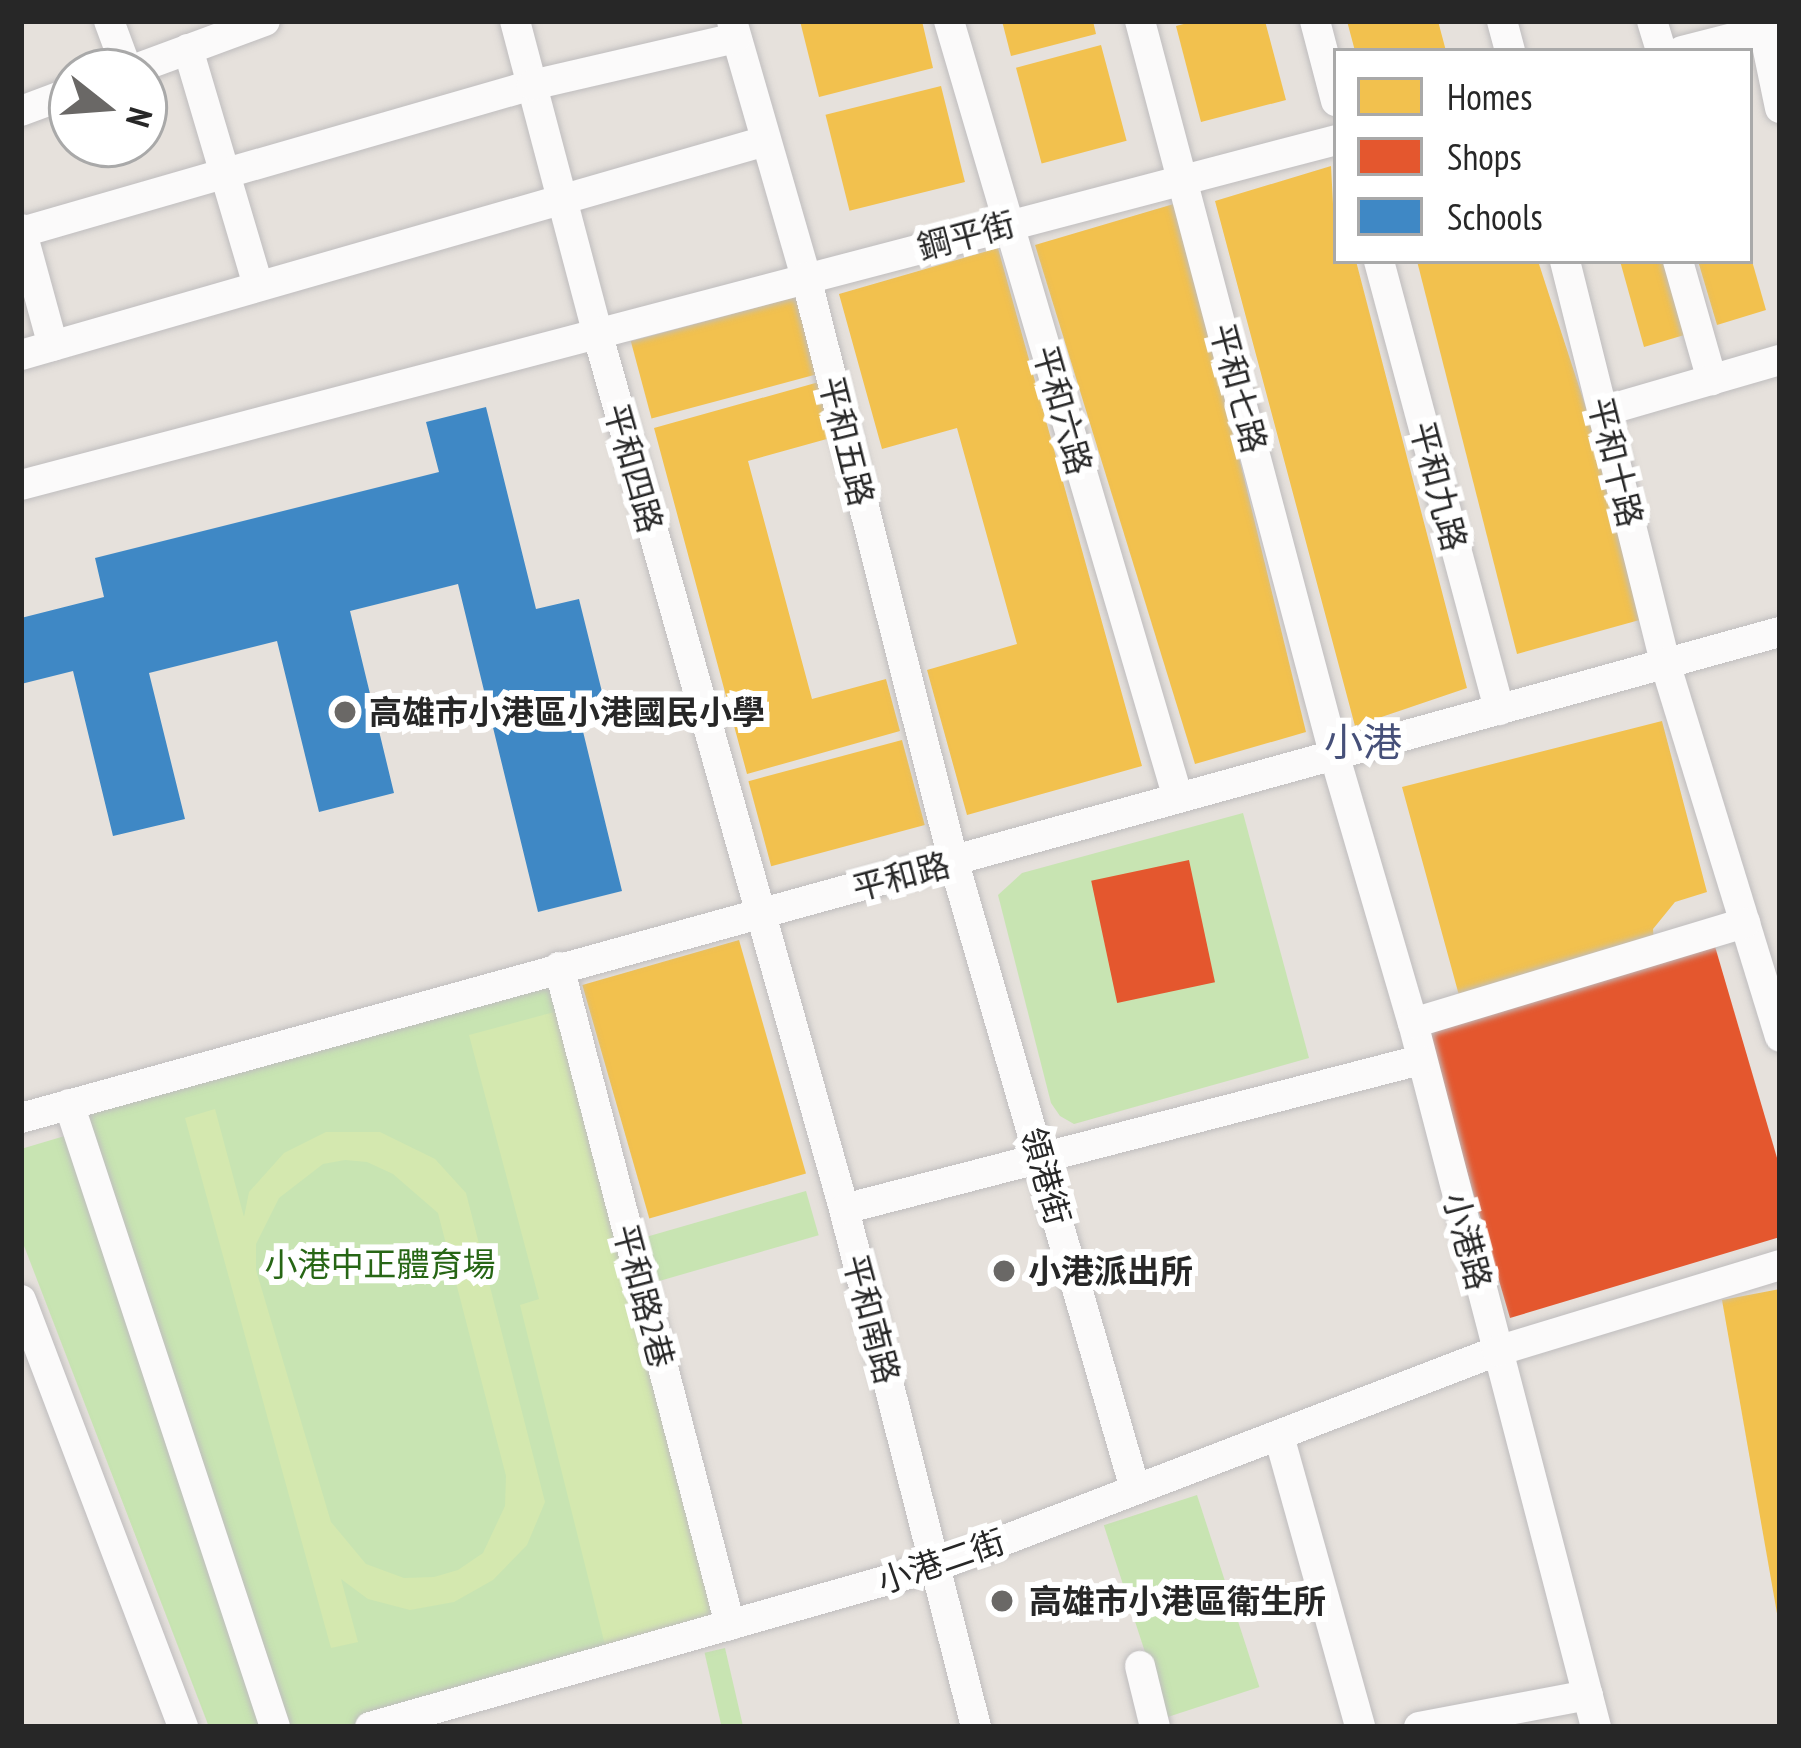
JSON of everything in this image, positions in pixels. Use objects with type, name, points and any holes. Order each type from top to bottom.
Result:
[{"type":"street","points":[[168,57],[227,28],[266,21]]},
{"type":"street","name":"平和四路","points":[[515,21],[596,332],[759,913]]},
{"type":"street","name":"平和六路","points":[[950,21],[1178,798]]},
{"type":"street","name":"平和七路","points":[[1140,21],[1335,757]]},
{"type":"street","points":[[1315,21],[1333,90]]},
{"type":"street","points":[[1692,48],[1769,26],[1780,108]]},
{"type":"street","points":[[53,346],[21,230],[734,29]]},
{"type":"street","name":"平和五路","points":[[734,29],[806,277],[954,863]]},
{"type":"street","points":[[188,50],[258,285]]},
{"type":"street","points":[[21,355],[561,196],[766,141]]},
{"type":"street","name":"鋼平街","points":[[21,485],[1333,141]]},
{"type":"street","name":"平和九路","points":[[1380,264],[1499,710]]},
{"type":"street","name":"平和十路","points":[[1565,264],[1665,663],[1780,1037]]},
{"type":"street","points":[[1679,264],[1712,380]]},
{"type":"street","points":[[1604,411],[1780,360]]},
{"type":"street","name":"平和路","points":[[21,1118],[1780,632]]},
{"type":"street","name":"小港路","points":[[1335,757],[1413,1023],[1596,1727]]},
{"type":"street","name":"領港街","points":[[954,863],[1136,1489]]},
{"type":"street","name":"平和南路","points":[[759,913],[844,1209],[976,1727]]},
{"type":"street","points":[[1413,1023],[1745,923]]},
{"type":"street","name":"平和路2巷","points":[[559,967],[730,1625]]},
{"type":"street","points":[[844,1209],[1042,1162],[1420,1060]]},
{"type":"street","points":[[69,1104],[275,1727]]},
{"type":"street","name":"小港二街","points":[[370,1727],[439,1718],[730,1625],[937,1566],[1497,1352],[1780,1265]]},
{"type":"street","points":[[21,1300],[183,1727]]},
{"type":"street","points":[[1279,1436],[1360,1727]]},
{"type":"street","points":[[1140,1666],[1155,1727]]},
{"type":"street","points":[[1419,1727],[1588,1695]]},
{"type":"green space","points":[[1243,813],[1309,1058],[1074,1124],[1060,1116],[1051,1103],[998,895],[1022,873]]},
{"type":"green space","name":"小港中正體育場","points":[[548,972],[626,1274],[607,1653],[353,1727],[281,1727],[80,1104]]},
{"type":"green space","points":[[558,1011],[720,1622],[607,1653],[520,1305],[539,1299],[469,1035]]},
{"type":"green space","points":[[215,1109],[244,1217],[249,1192],[284,1153],[326,1132],[380,1132],[435,1159],[466,1193],[545,1502],[527,1545],[493,1580],[454,1602],[410,1610],[368,1599],[341,1579],[358,1642],[331,1648],[185,1118]],"holes":[[[367,1162],[393,1174],[438,1213],[506,1476],[505,1506],[483,1553],[458,1570],[434,1577],[404,1578],[366,1564],[331,1522],[256,1270],[256,1244],[279,1198],[323,1164]]]},
{"type":"green space","points":[[68,1135],[264,1727],[209,1727],[21,1238],[21,1149]]},
{"type":"green space","points":[[806,1191],[819,1235],[653,1283],[641,1238]]},
{"type":"green space","points":[[1197,1495],[1259,1687],[1166,1717],[1104,1525]]},
{"type":"green space","points":[[725,1648],[743,1727],[722,1727],[705,1653]]},
{"type":"building: Homes","points":[[800,21],[922,21],[933,68],[819,97]]},
{"type":"building: Homes","points":[[1002,21],[1093,21],[1096,34],[1011,56]]},
{"type":"building: Homes","points":[[1195,21],[1265,21],[1286,100],[1201,122],[1176,26]]},
{"type":"building: Homes","points":[[1347,21],[1438,21],[1445,48],[1354,48]]},
{"type":"building: Homes","points":[[1101,45],[1127,141],[1042,163],[1016,68]]},
{"type":"building: Homes","points":[[941,86],[965,182],[849,211],[826,115]]},
{"type":"building: Homes","points":[[1331,166],[1333,264],[1357,264],[1467,688],[1355,726],[1215,201]]},
{"type":"building: Homes","points":[[1177,203],[1306,732],[1195,764],[1035,245]]},
{"type":"building: Homes","points":[[998,248],[1142,766],[967,815],[927,670],[1017,644],[957,428],[882,449],[839,294]]},
{"type":"building: Homes","points":[[1418,264],[1539,264],[1654,616],[1517,654]]},
{"type":"building: Homes","points":[[1621,264],[1672,264],[1691,333],[1644,347]]},
{"type":"building: Homes","points":[[1699,264],[1753,264],[1766,310],[1717,325]]},
{"type":"building: Homes","points":[[796,297],[817,374],[652,419],[631,341]]},
{"type":"building: Homes","points":[[819,382],[834,437],[748,461],[812,699],[886,679],[900,731],[747,774],[654,428]]},
{"type":"building: Homes","points":[[1662,721],[1707,892],[1675,902],[1653,929],[1654,941],[1460,999],[1402,787]]},
{"type":"building: Homes","points":[[902,740],[925,825],[771,866],[748,781]]},
{"type":"building: Homes","points":[[739,940],[806,1174],[649,1219],[582,985]]},
{"type":"building: Homes","points":[[1780,1289],[1780,1619],[1778,1619],[1722,1300]]},
{"type":"building: Shops","points":[[1189,860],[1215,982],[1117,1003],[1091,881]]},
{"type":"building: Shops","points":[[1714,943],[1780,1168],[1780,1237],[1510,1318],[1425,1029]]},
{"type":"building: Schools","points":[[486,407],[536,609],[579,599],[605,704],[578,711],[622,891],[538,912],[458,584],[350,611],[394,793],[319,812],[277,641],[149,673],[185,819],[113,836],[73,671],[21,684],[21,618],[104,597],[95,558],[439,472],[426,422]]},
{"type":"place","name":"高雄市小港區小港國民小學","points":[[345,712]]},
{"type":"place","name":"小港派出所","points":[[1004,1271]]},
{"type":"place","name":"高雄市小港區衛生所","points":[[1002,1601]]},
{"type":"district","name":"小港","points":[[1363,742]]}]
